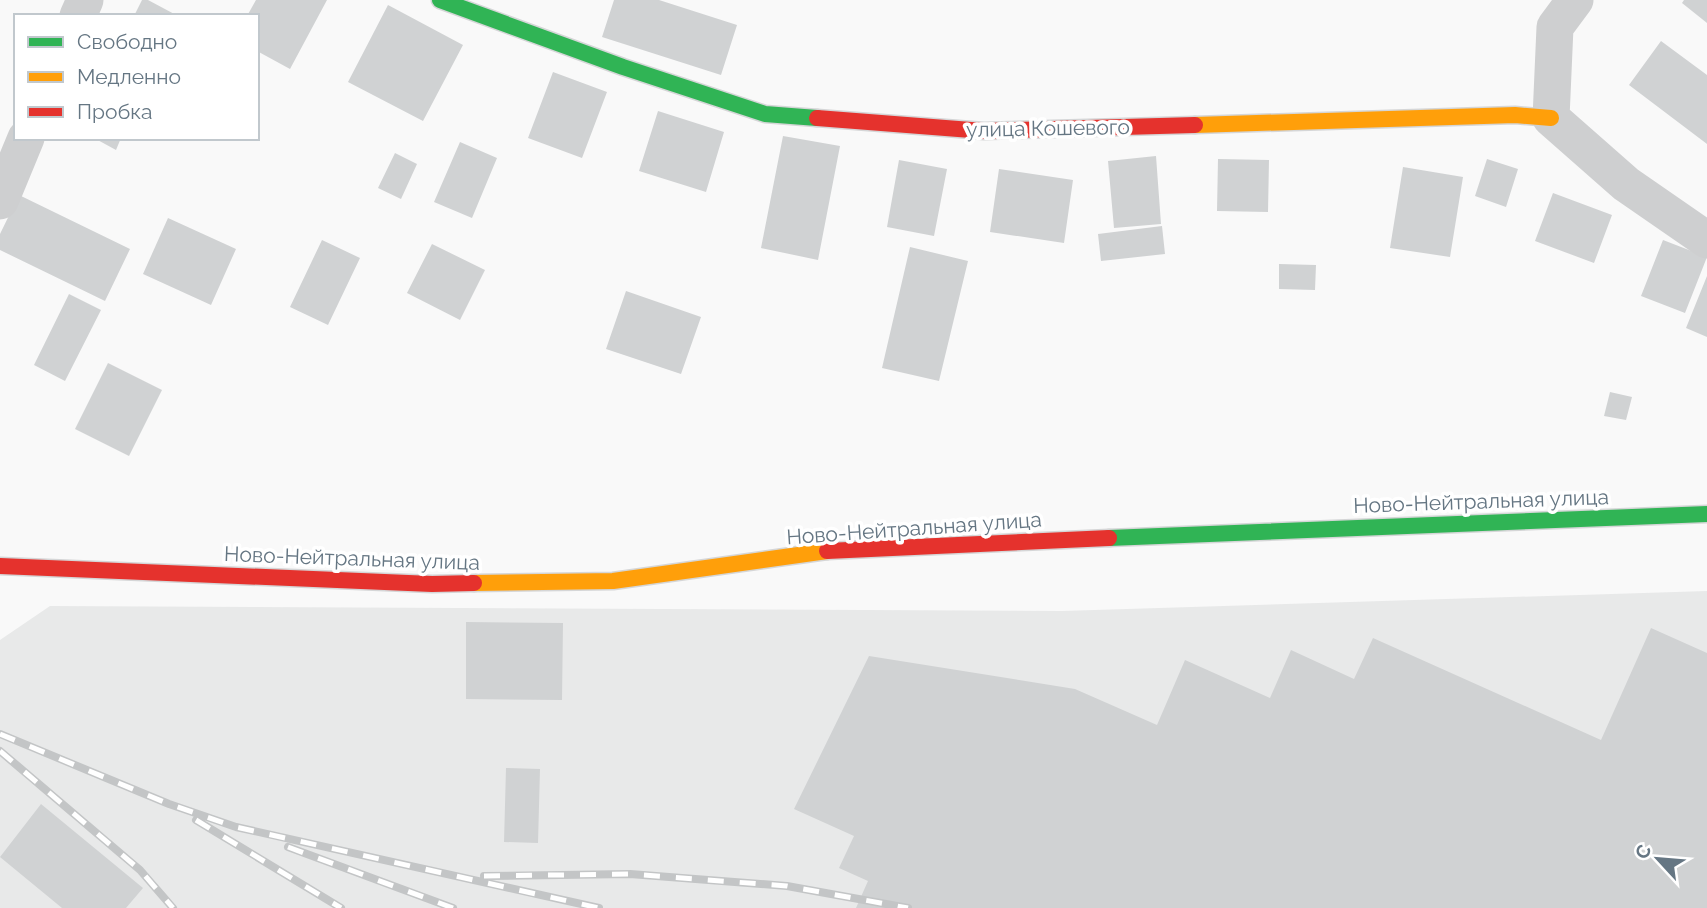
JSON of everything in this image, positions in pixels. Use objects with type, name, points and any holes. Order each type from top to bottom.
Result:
[{"type":"street","name":"улица Кошевого","points":[[440,0],[622,67],[765,114],[984,131],[1514,115],[1551,118]]},
{"type":"street","points":[[1575,0],[1555,27],[1551,118],[1626,184],[1707,240]]},
{"type":"street","points":[[0,201],[25,140]]},
{"type":"street","name":"Ново-Нейтральная улица","points":[[0,566],[432,584],[613,581],[838,549],[1707,514]]},
{"type":"shaded area","points":[[1707,591],[1707,908],[0,908],[0,640],[50,606],[1062,611]]},
{"type":"building","points":[[142,0],[148,0],[174,14],[135,14]]},
{"type":"building","points":[[256,0],[327,0],[290,69],[259,52],[259,14],[248,14]]},
{"type":"building","points":[[614,0],[659,0],[737,25],[721,75],[602,37]]},
{"type":"building","points":[[1684,0],[1707,0],[1707,23],[1682,3]]},
{"type":"building","points":[[388,5],[463,45],[423,121],[348,82]]},
{"type":"building","points":[[1661,41],[1707,75],[1707,144],[1629,85]]},
{"type":"building","points":[[553,72],[607,92],[582,158],[528,138]]},
{"type":"building","points":[[658,111],[724,132],[706,192],[639,171]]},
{"type":"building","points":[[783,136],[840,146],[818,260],[761,248]]},
{"type":"building","points":[[98,140],[120,140],[116,150]]},
{"type":"building","points":[[460,142],[497,158],[472,218],[434,202]]},
{"type":"building","points":[[395,153],[417,164],[401,199],[378,188]]},
{"type":"building","points":[[1156,156],[1161,224],[1114,228],[1108,161]]},
{"type":"building","points":[[1218,159],[1269,160],[1268,212],[1217,211]]},
{"type":"building","points":[[1487,159],[1518,169],[1506,207],[1475,196]]},
{"type":"building","points":[[899,160],[947,169],[934,236],[887,227]]},
{"type":"building","points":[[1403,167],[1463,177],[1450,257],[1390,248]]},
{"type":"building","points":[[999,169],[1073,180],[1064,243],[990,232]]},
{"type":"building","points":[[1553,193],[1612,215],[1594,263],[1535,241]]},
{"type":"building","points":[[19,195],[130,249],[105,301],[0,250],[0,234]]},
{"type":"building","points":[[168,218],[236,249],[211,305],[143,274]]},
{"type":"building","points":[[1162,226],[1165,254],[1101,261],[1098,234]]},
{"type":"building","points":[[322,240],[360,258],[328,325],[290,307]]},
{"type":"building","points":[[1663,240],[1707,257],[1685,313],[1641,296]]},
{"type":"building","points":[[432,244],[485,270],[460,320],[407,293]]},
{"type":"building","points":[[910,247],[968,261],[939,381],[882,368]]},
{"type":"building","points":[[1279,264],[1316,265],[1315,290],[1279,289]]},
{"type":"building","points":[[1707,276],[1707,337],[1686,328]]},
{"type":"building","points":[[626,291],[701,317],[681,374],[606,349]]},
{"type":"building","points":[[69,294],[101,310],[65,381],[34,365]]},
{"type":"building","points":[[108,363],[162,390],[129,456],[75,429]]},
{"type":"building","points":[[1610,392],[1632,397],[1626,420],[1604,416]]},
{"type":"building","points":[[466,622],[563,623],[562,700],[466,699]]},
{"type":"building","points":[[1651,628],[1707,653],[1707,908],[856,908],[868,881],[839,868],[854,836],[794,809],[869,656],[1075,689],[1157,725],[1185,660],[1270,698],[1291,650],[1354,679],[1373,638],[1601,740]]},
{"type":"building","points":[[506,768],[540,769],[538,843],[504,842]]},
{"type":"building","points":[[41,804],[143,888],[126,908],[62,908],[0,857]]},
{"type":"railway","points":[[0,734],[169,804],[236,827],[599,908]]},
{"type":"railway","points":[[0,751],[140,870],[173,908]]},
{"type":"railway","points":[[196,820],[341,908]]},
{"type":"railway","points":[[288,847],[453,908]]},
{"type":"railway","points":[[484,876],[630,874],[787,886],[908,908]]},
{"type":"traffic: fast","points":[[440,0],[623,67],[765,114],[817,118]]},
{"type":"traffic: fast","points":[[1109,538],[1707,514]]},
{"type":"traffic: slow","points":[[1195,125],[1515,115],[1551,118]]},
{"type":"traffic: slow","points":[[474,583],[613,581],[827,551]]},
{"type":"traffic: jam","points":[[817,118],[984,131],[1195,125]]},
{"type":"traffic: jam","points":[[827,551],[1109,538]]},
{"type":"traffic: jam","points":[[0,566],[432,584],[474,583]]}]
